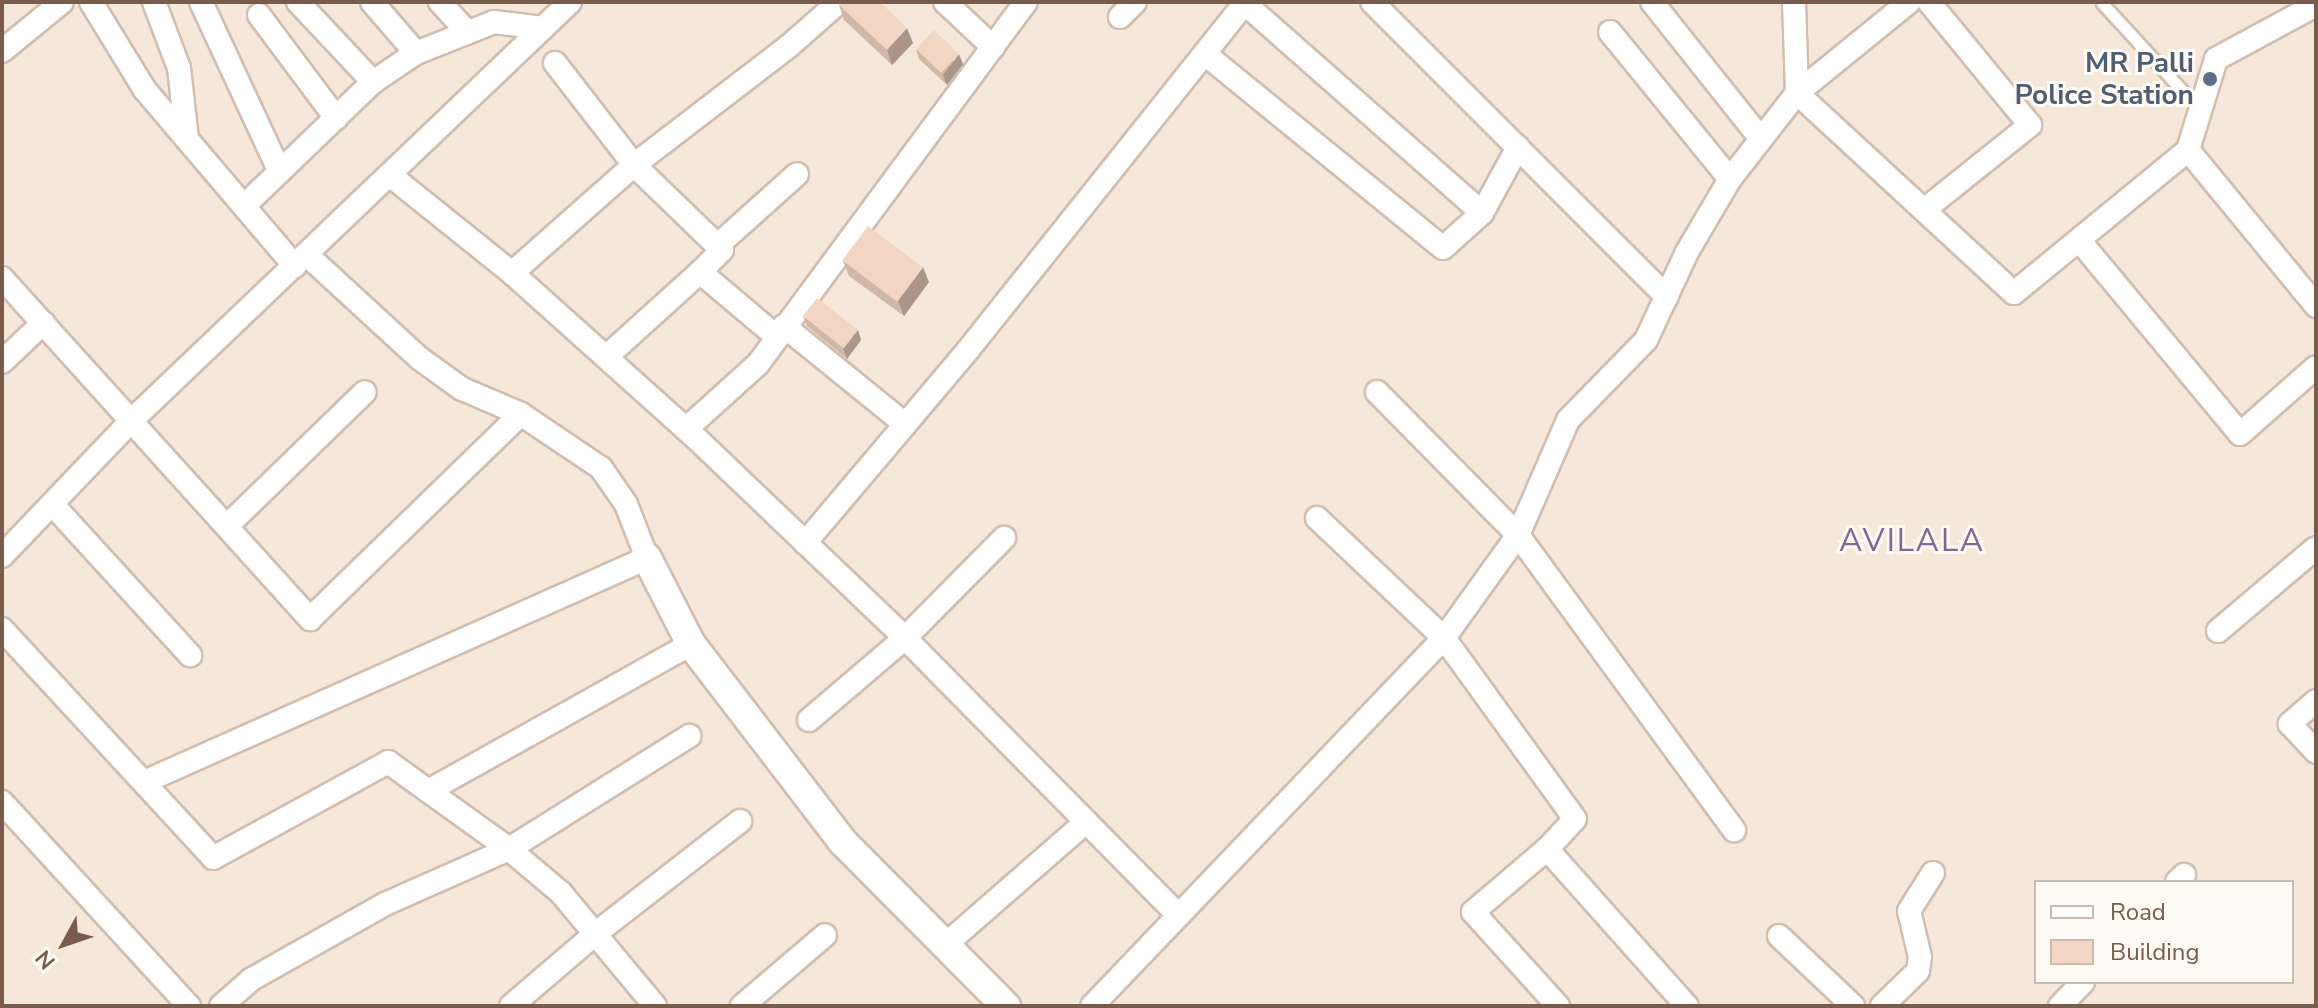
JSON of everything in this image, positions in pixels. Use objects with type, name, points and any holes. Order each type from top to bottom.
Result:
[{"type":"street","points":[[2,51],[62,2]]},
{"type":"street","points":[[91,2],[145,90],[245,205],[301,261],[419,358],[462,389],[521,414],[609,476],[626,504],[647,558],[691,644],[842,841],[1006,1006]]},
{"type":"street","points":[[154,2],[179,68],[187,139]]},
{"type":"street","points":[[201,2],[280,172]]},
{"type":"street","points":[[298,2],[373,82]]},
{"type":"street","points":[[372,2],[416,53]]},
{"type":"street","points":[[440,2],[467,32]]},
{"type":"street","points":[[2,556],[131,421],[570,2]]},
{"type":"street","points":[[512,273],[634,165],[789,46],[839,2]]},
{"type":"street","points":[[945,2],[993,47]]},
{"type":"street","points":[[686,429],[758,364],[1026,2]]},
{"type":"street","points":[[1372,2],[1667,297]]},
{"type":"street","points":[[1652,2],[1761,139]]},
{"type":"street","points":[[1794,2],[1797,93],[2014,293],[2188,150],[2216,59],[2316,5]]},
{"type":"street","points":[[1092,1006],[1444,638],[1518,535],[1568,420],[1646,340],[1687,252],[1730,179],[1797,93],[1909,2]]},
{"type":"street","points":[[1924,210],[2030,125],[1929,2]]},
{"type":"street","points":[[805,543],[1245,3],[1482,213]]},
{"type":"street","points":[[259,15],[336,118]]},
{"type":"street","points":[[245,205],[373,82],[416,53],[504,21],[543,28]]},
{"type":"street","points":[[1610,32],[1730,179]]},
{"type":"street","points":[[1205,54],[1443,248],[1482,213],[1518,147]]},
{"type":"street","points":[[555,63],[634,165],[722,250],[606,357]]},
{"type":"street","points":[[2188,150],[2316,306]]},
{"type":"street","points":[[718,245],[797,174]]},
{"type":"street","points":[[391,176],[512,273],[686,429],[905,638],[1177,914]]},
{"type":"street","points":[[2079,240],[2240,434],[2316,367]]},
{"type":"street","points":[[700,272],[905,424]]},
{"type":"street","points":[[2,278],[310,619],[521,414]]},
{"type":"street","points":[[2,362],[43,323]]},
{"type":"street","points":[[227,526],[365,392]]},
{"type":"street","points":[[1377,392],[1518,535],[1734,830]]},
{"type":"street","points":[[52,504],[190,655]]},
{"type":"street","points":[[1317,518],[1444,638],[1575,819],[1547,849],[1473,912],[1558,1006]]},
{"type":"street","points":[[809,720],[905,638],[1004,538]]},
{"type":"street","points":[[2218,631],[2316,548]]},
{"type":"street","points":[[144,782],[647,558]]},
{"type":"street","points":[[2,629],[213,858],[388,762],[509,849],[561,893],[655,1006]]},
{"type":"street","points":[[428,791],[691,644]]},
{"type":"street","points":[[2316,701],[2290,724],[2316,752]]},
{"type":"street","points":[[221,1006],[252,979],[385,904],[509,849],[689,736]]},
{"type":"street","points":[[2,802],[189,1006]]},
{"type":"street","points":[[511,1006],[595,934],[740,821]]},
{"type":"street","points":[[945,945],[1086,822]]},
{"type":"street","points":[[1547,849],[1687,1006]]},
{"type":"street","points":[[1882,1006],[1918,971],[1920,957],[1909,911],[1933,873]]},
{"type":"street","points":[[742,1006],[825,935]]},
{"type":"street","points":[[1779,936],[1853,1006]]},
{"type":"street","points":[[2060,1006],[2081,984]]},
{"type":"lane","points":[[2102,3],[2200,110]]},
{"type":"shaded area","points":[[2,2],[2316,2],[2316,1006],[2,1006]]},
{"type":"building","points":[[841,2],[880,2],[907,28],[887,50],[839,5]]},
{"type":"building","points":[[934,30],[959,54],[941,73],[916,49]]},
{"type":"building","points":[[868,226],[923,268],[897,302],[842,260]]},
{"type":"building","points":[[817,298],[858,330],[844,348],[803,316]]},
{"type":"place","name":"MR Palli Police Station","points":[[2210,79]]},
{"type":"district","name":"AVILALA","points":[[1912,541]]}]
